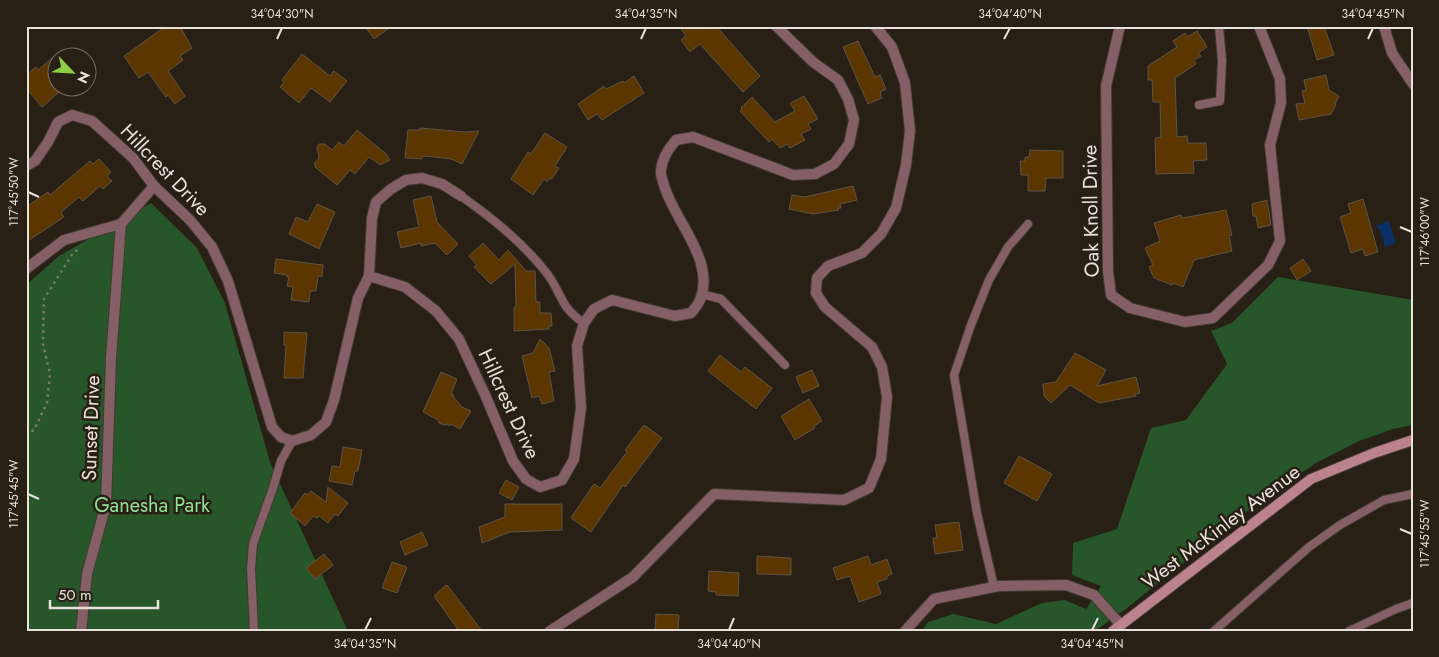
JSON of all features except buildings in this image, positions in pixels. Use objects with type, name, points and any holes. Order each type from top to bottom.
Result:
[{"type":"main road","name":"West McKinley Avenue","points":[[1120,629],[1311,479],[1374,453],[1413,440]]},
{"type":"street","points":[[701,294],[704,282],[698,255],[667,195],[660,171],[666,151],[676,140],[693,137],[793,175],[815,174],[834,164],[848,144],[854,120],[848,99],[838,80],[813,62],[776,26]]},
{"type":"street","points":[[550,631],[633,577],[714,494],[844,500],[868,488],[881,459],[887,397],[882,367],[872,347],[825,307],[816,293],[817,278],[828,266],[862,253],[881,234],[896,208],[906,165],[910,131],[905,83],[892,46],[875,26]]},
{"type":"street","name":"Oak Knoll Drive","points":[[1120,26],[1106,86],[1108,271],[1111,295],[1130,308],[1185,322],[1213,318],[1268,265],[1280,241],[1270,145],[1281,104],[1280,79],[1259,26]]},
{"type":"street","points":[[1384,26],[1392,53],[1413,84]]},
{"type":"street","name":"Hillcrest Drive","points":[[26,166],[35,160],[44,148],[58,122],[72,115],[92,122],[133,158],[154,186],[190,220],[212,247],[228,282],[272,426],[281,437],[292,441]]},
{"type":"street","points":[[292,441],[311,435],[326,422],[334,400],[358,298],[369,276],[372,218],[376,202],[391,189],[406,180],[422,178],[442,184],[462,196]]},
{"type":"street","points":[[26,269],[64,240],[121,224],[154,186]]},
{"type":"street","name":"Sunset Drive","points":[[81,631],[86,574],[106,504],[111,358],[121,224]]},
{"type":"street","name":"Hillcrest Drive","points":[[369,276],[405,287],[436,311],[459,339],[486,396],[512,461],[526,479],[540,488],[562,480],[574,459],[582,408],[577,346],[584,323],[594,309],[612,300],[675,316],[691,313],[700,302],[701,294]]},
{"type":"street","points":[[905,631],[934,599],[994,587],[1066,585],[1094,595],[1120,629]]},
{"type":"lane","points":[[1199,105],[1220,101],[1222,61],[1219,26]]},
{"type":"lane","points":[[462,196],[499,224],[522,246],[546,272],[564,306],[573,316],[584,323]]},
{"type":"lane","points":[[994,587],[977,513],[954,375],[989,280],[1008,246],[1028,224]]},
{"type":"lane","points":[[701,294],[721,299],[785,365]]},
{"type":"lane","points":[[254,631],[251,568],[253,544],[281,461],[292,441]]},
{"type":"lane","points":[[1214,631],[1309,547],[1340,525],[1384,500],[1413,494]]},
{"type":"lane","points":[[1349,631],[1413,603]]},
{"type":"path","points":[[26,435],[34,430],[47,403],[50,374],[44,344],[44,298],[73,253],[81,248]]},
{"type":"green space","name":"Ganesha Park","points":[[151,203],[197,248],[225,303],[270,462],[348,631],[26,631],[26,285],[59,256]]},
{"type":"green space","points":[[1278,277],[1413,300],[1413,425],[1393,429],[1359,441],[1316,463],[1264,498],[1127,608],[1095,631],[922,631],[928,622],[953,614],[996,624],[1042,603],[1065,600],[1086,609],[1101,586],[1072,575],[1073,543],[1117,529],[1151,428],[1186,420],[1227,364],[1211,331],[1232,323]]},
{"type":"water","points":[[1389,221],[1396,243],[1385,247],[1380,230],[1376,226]]}]
